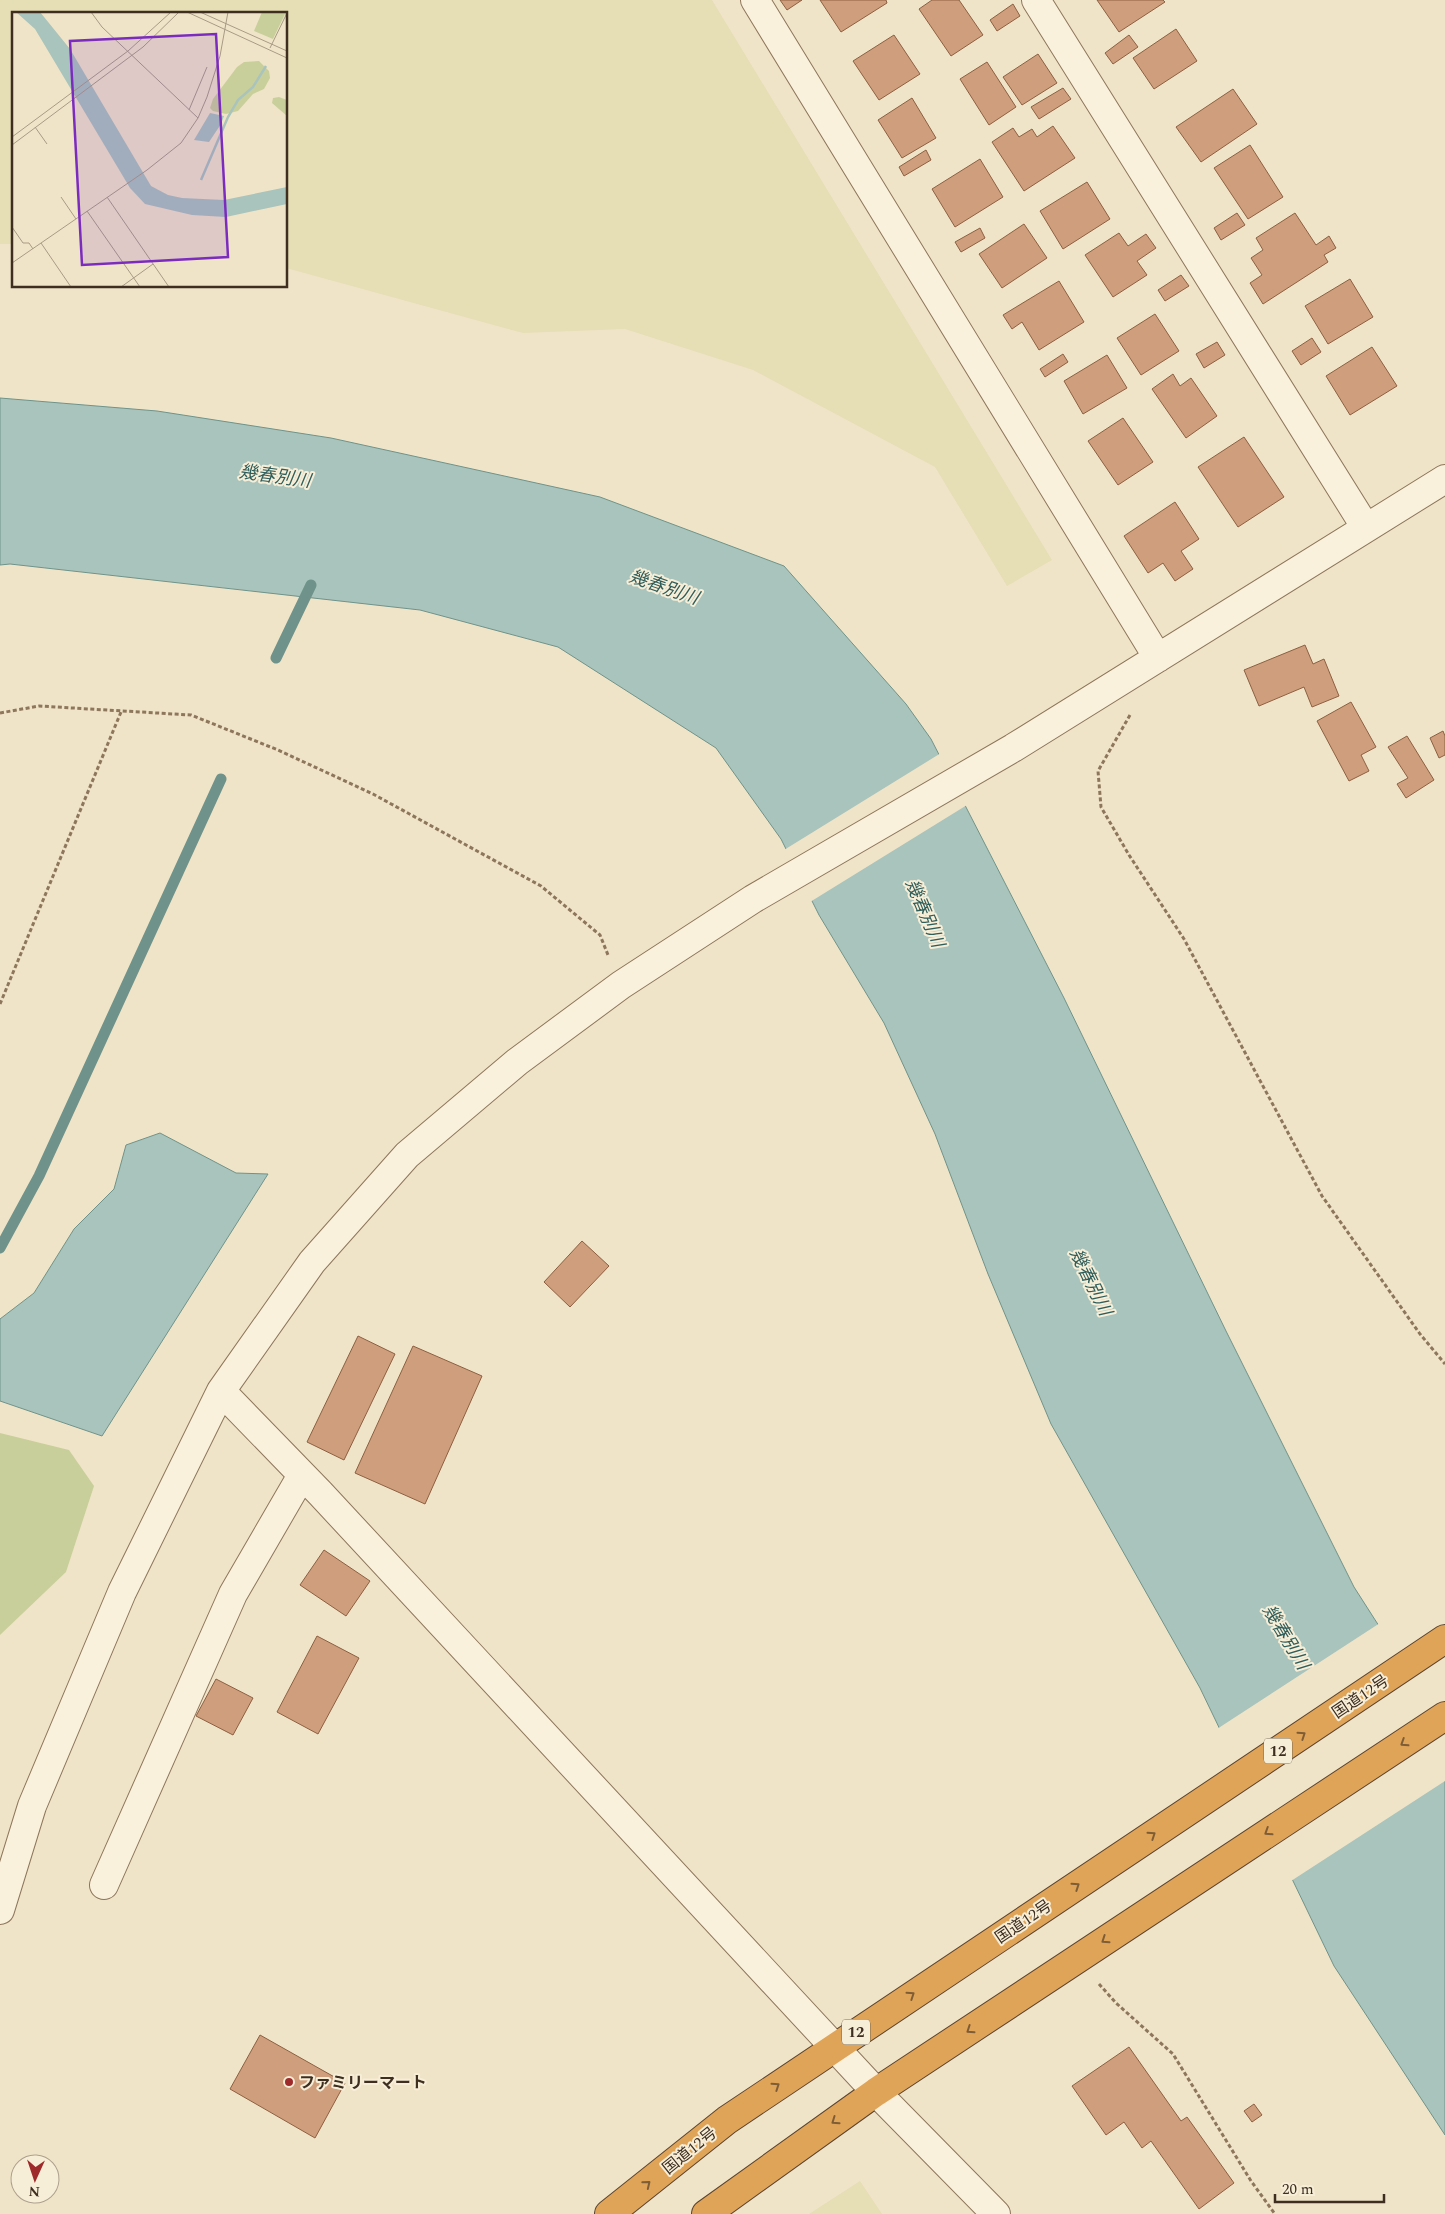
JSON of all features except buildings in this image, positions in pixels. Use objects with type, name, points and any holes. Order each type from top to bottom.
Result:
[{"type":"highway","name":"国道12号","points":[[609,2214],[727,2120],[834,2046],[1445,1639]]},
{"type":"highway","points":[[706,2214],[876,2092],[1445,1716]]},
{"type":"street","points":[[755,0],[1158,658]]},
{"type":"street","points":[[1036,0],[1366,528]]},
{"type":"street","points":[[0,1910],[32,1806],[122,1592],[221,1391],[312,1262],[407,1156],[517,1062],[621,985],[753,899],[1013,748],[1445,479]]},
{"type":"street","points":[[221,1391],[302,1475],[876,2092],[996,2214]]},
{"type":"street","points":[[104,1885],[233,1594],[302,1475]]},
{"type":"path","points":[[0,713],[39,706],[191,715],[296,758],[373,794],[540,886],[600,935],[621,985]]},
{"type":"path","points":[[1133,710],[1098,771],[1101,807],[1129,855],[1184,939],[1322,1196],[1420,1334],[1445,1364]]},
{"type":"path","points":[[0,1004],[121,712]]},
{"type":"path","points":[[1076,1959],[1116,2004],[1173,2054],[1251,2180],[1275,2214]]},
{"type":"shaded area","points":[[0,0],[712,0],[1052,560],[1007,586],[935,467],[753,370],[625,329],[523,333],[288,269],[288,12],[12,12],[12,244],[0,244]]},
{"type":"shaded area","points":[[860,2181],[882,2214],[809,2214]]},
{"type":"green space","points":[[0,1433],[69,1450],[94,1486],[66,1572],[0,1635]]},
{"type":"water","name":"幾春別川","points":[[0,398],[157,411],[331,438],[600,497],[784,566],[906,704],[931,739],[1064,998],[1226,1331],[1354,1587],[1445,1729],[1445,2135],[1334,1966],[1200,1688],[1051,1424],[988,1274],[935,1134],[884,1023],[819,915],[781,839],[716,748],[558,647],[420,610],[10,564],[0,565]]},
{"type":"water","points":[[160,1133],[236,1173],[268,1174],[102,1436],[0,1401],[0,1319],[34,1293],[74,1229],[114,1189],[126,1145]]},
{"type":"pier","points":[[941,753],[967,805],[810,902],[784,850]]},
{"type":"pier","points":[[1380,1623],[1445,1725],[1445,1781],[1291,1881],[1217,1729]]},
{"type":"waterway","points":[[276,658],[311,585]]},
{"type":"waterway","points":[[0,1248],[39,1176],[221,779]]},
{"type":"place","name":"ファミリーマート","points":[[289,2082]]}]
